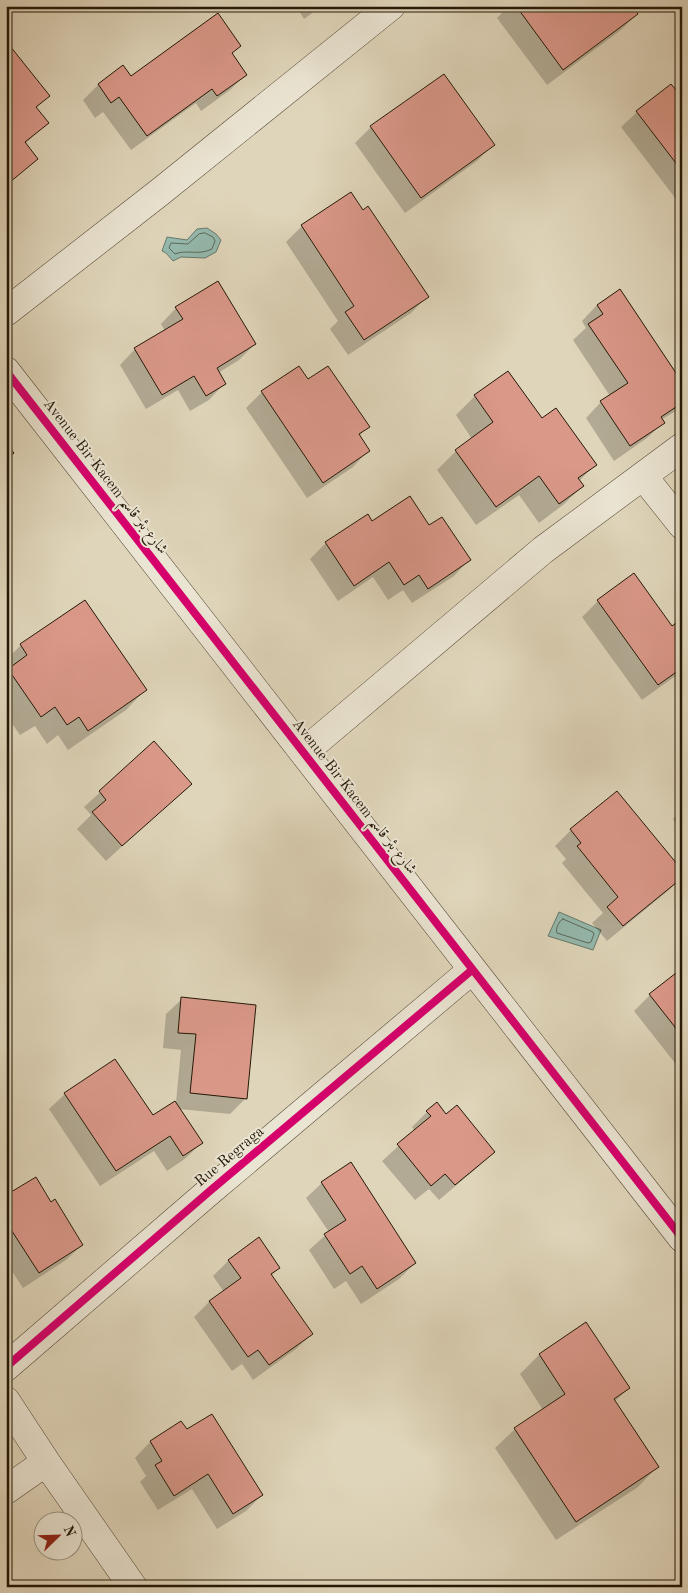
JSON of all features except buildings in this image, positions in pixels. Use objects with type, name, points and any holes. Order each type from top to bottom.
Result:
[{"type":"street","points":[[6,312],[160,192],[391,6]]},
{"type":"street","name":"Avenue Bir Kacem شارع بئر قاسم","points":[[6,371],[682,1238]]},
{"type":"street","points":[[304,752],[543,550],[682,447]]},
{"type":"street","points":[[643,476],[682,525]]},
{"type":"street","name":"Rue Regraga","points":[[6,1367],[210,1190],[472,970]]},
{"type":"street","points":[[6,1401],[133,1587]]},
{"type":"street","points":[[6,1490],[46,1462]]},
{"type":"water","points":[[207,228],[221,240],[216,252],[205,258],[181,257],[173,261],[162,251],[167,237],[187,240],[197,229]]},
{"type":"water","points":[[559,912],[601,930],[593,950],[548,936]]},
{"type":"cycle path","points":[[6,371],[682,1238]]},
{"type":"cycle path","points":[[6,1367],[211,1190],[472,970]]}]
